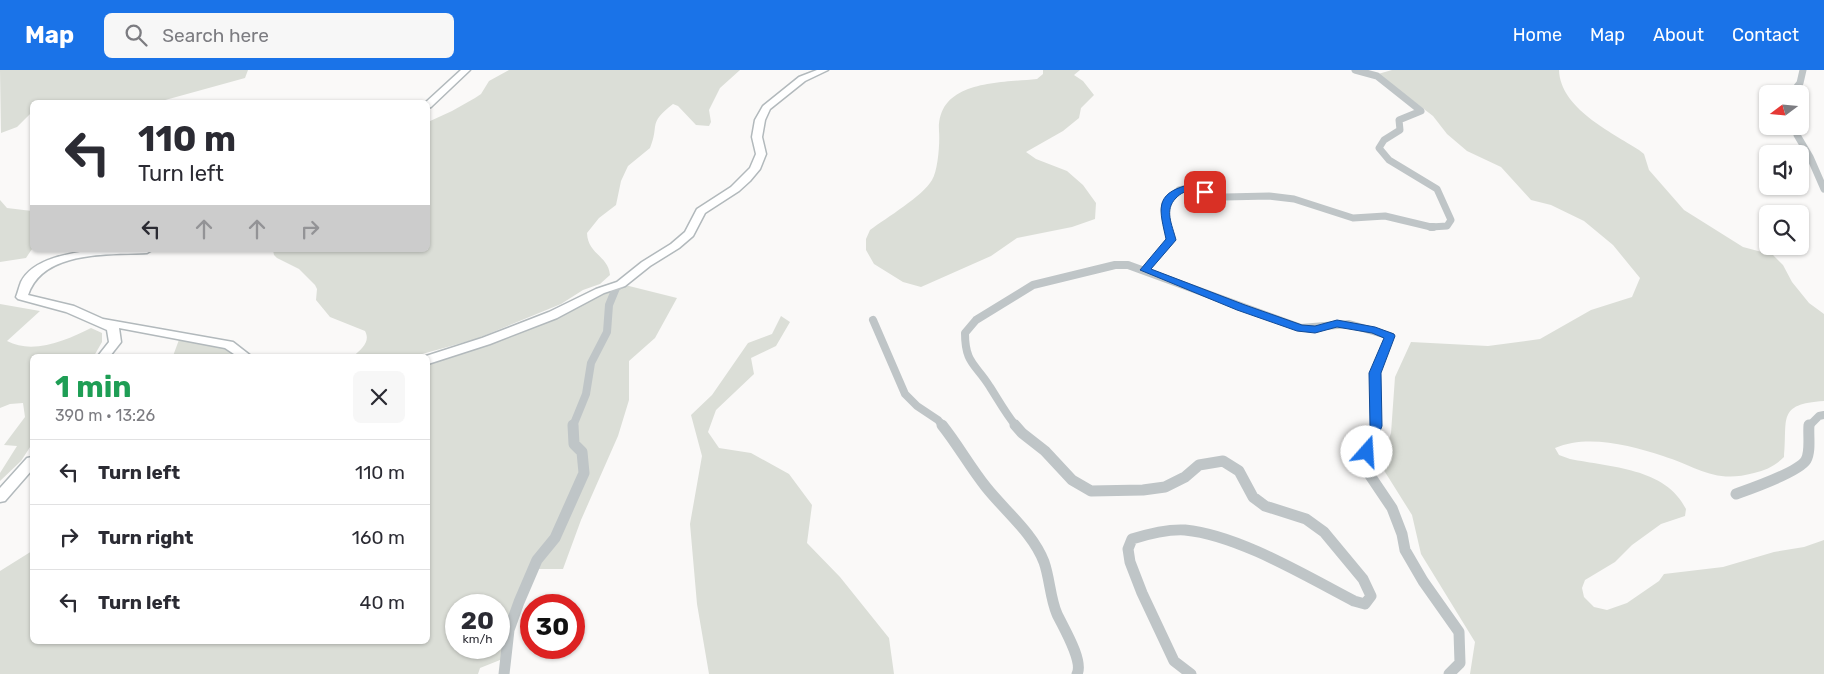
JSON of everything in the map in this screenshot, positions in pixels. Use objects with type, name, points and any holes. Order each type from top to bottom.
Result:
[{"type":"street","points":[[430,103],[466,70]]},
{"type":"street","points":[[504,674],[509,630],[519,602],[537,560],[555,538],[584,473],[582,452],[574,444],[573,423],[586,394],[591,364],[607,332],[608,304],[616,288],[684,239],[701,211],[747,179],[755,169],[761,154],[757,137],[763,113],[772,102],[802,79],[824,70]]},
{"type":"street","points":[[1145,270],[1171,240],[1164,210],[1165,204],[1179,190],[1188,188],[1198,188],[1225,197],[1269,196],[1294,199],[1353,218],[1385,216],[1431,227],[1447,226],[1451,220],[1437,189],[1389,160],[1379,148],[1384,140],[1400,130],[1399,120],[1421,111],[1376,76],[1355,70]]},
{"type":"street","points":[[1799,85],[1803,78],[1803,70]]},
{"type":"street","points":[[1797,135],[1810,157],[1824,189]]},
{"type":"street","points":[[106,354],[115,342],[113,328],[70,309],[22,297],[23,290],[33,274],[50,264],[70,257],[111,252]]},
{"type":"street","points":[[1191,674],[1174,661],[1142,593],[1130,562],[1128,549],[1132,539],[1148,534],[1184,530],[1230,542],[1280,563],[1354,601],[1366,604],[1371,596],[1363,579],[1324,532],[1306,519],[1265,506],[1253,496],[1239,471],[1223,460],[1199,465],[1185,476],[1165,487],[1143,490],[1090,491],[1072,480],[1045,451],[1022,433],[1006,414],[989,385],[971,364],[965,348],[965,333],[976,320],[1033,285],[1067,276],[1128,265],[1241,308],[1300,328],[1315,330],[1337,324],[1375,330],[1390,336],[1375,373],[1376,426],[1363,465],[1392,508],[1402,534],[1405,550],[1458,632],[1460,663],[1449,674]]},
{"type":"street","points":[[430,359],[486,341],[553,315],[600,291],[620,284]]},
{"type":"street","points":[[95,320],[229,345],[242,354]]},
{"type":"street","points":[[873,320],[904,394],[917,406],[938,420],[961,449],[985,486],[1030,538],[1044,562],[1054,607],[1074,650],[1077,674]]},
{"type":"street","points":[[1736,494],[1755,488],[1799,468],[1806,460],[1809,425],[1824,414]]},
{"type":"street","points":[[0,497],[30,464]]},
{"type":"shaded area","points":[[0,70],[248,70],[245,78],[165,100],[30,100],[30,114],[17,127],[1,133]]},
{"type":"shaded area","points":[[509,70],[740,70],[720,88],[709,110],[711,122],[709,126],[696,125],[678,106],[673,104],[657,120],[650,148],[628,166],[621,181],[616,205],[599,218],[587,233],[591,246],[606,263],[610,275],[600,284],[583,290],[561,304],[476,339],[422,354],[356,354],[366,342],[367,335],[365,331],[330,317],[316,300],[317,289],[315,285],[299,269],[277,258],[273,252],[430,252],[430,121],[481,94],[489,81]]},
{"type":"shaded area","points":[[1043,70],[1080,70],[1074,75],[1083,81],[1094,95],[1081,108],[1079,118],[1063,131],[1026,152],[1036,159],[1067,171],[1083,185],[1096,203],[1095,219],[1072,227],[1017,238],[991,256],[921,287],[903,282],[874,264],[866,250],[866,239],[870,230],[913,200],[934,176],[938,156],[941,114],[948,102],[959,93],[973,87],[1037,79],[1043,74]]},
{"type":"shaded area","points":[[1392,70],[1559,70],[1562,84],[1568,96],[1577,107],[1589,118],[1644,154],[1649,170],[1684,210],[1743,247],[1759,251],[1759,255],[1773,255],[1783,265],[1792,282],[1809,303],[1824,314],[1824,401],[1798,406],[1791,410],[1786,423],[1784,457],[1770,467],[1754,473],[1728,477],[1707,473],[1663,456],[1623,445],[1595,441],[1567,444],[1555,448],[1559,455],[1570,459],[1619,468],[1651,477],[1677,495],[1686,509],[1685,516],[1661,524],[1632,545],[1615,562],[1585,580],[1582,588],[1584,597],[1594,607],[1607,610],[1627,603],[1659,581],[1664,574],[1723,567],[1774,552],[1804,547],[1824,540],[1824,674],[1470,674],[1475,642],[1421,554],[1412,515],[1380,464],[1391,433],[1395,377],[1411,342],[1488,346],[1540,339],[1591,310],[1632,297],[1640,278],[1613,245],[1584,221],[1551,205],[1531,200],[1501,167],[1467,151],[1447,134],[1433,116],[1378,74]]},
{"type":"shaded area","points":[[0,200],[7,208],[30,211],[30,252],[26,258],[0,262]]},
{"type":"shaded area","points":[[621,284],[677,298],[655,338],[629,361],[629,400],[618,436],[581,520],[563,569],[533,569],[525,594],[520,594],[520,610],[510,642],[510,594],[445,594],[445,659],[502,659],[480,668],[478,674],[0,674],[0,571],[30,552],[30,644],[430,644],[430,359]]},
{"type":"shaded area","points":[[0,304],[40,311],[7,341],[17,345],[28,347],[50,344],[91,328],[102,333],[102,342],[95,354],[30,354],[30,447],[21,461],[0,481],[0,473],[17,446],[4,445],[25,417],[23,403],[10,404],[0,408]]},
{"type":"shaded area","points":[[781,316],[790,322],[776,346],[751,358],[754,374],[716,410],[708,432],[719,448],[751,453],[789,474],[812,505],[807,543],[840,577],[889,638],[894,674],[709,674],[697,604],[690,524],[702,456],[691,415],[712,395],[748,343],[772,334]]},
{"type":"shaded area","points":[[180,337],[229,345],[242,354],[174,354]]},
{"type":"route","points":[[1205,192],[1198,188],[1179,190],[1165,204],[1164,210],[1171,240],[1145,270],[1241,308],[1300,328],[1315,330],[1337,324],[1351,325],[1375,330],[1390,336],[1375,373],[1376,426],[1367,452]]}]
